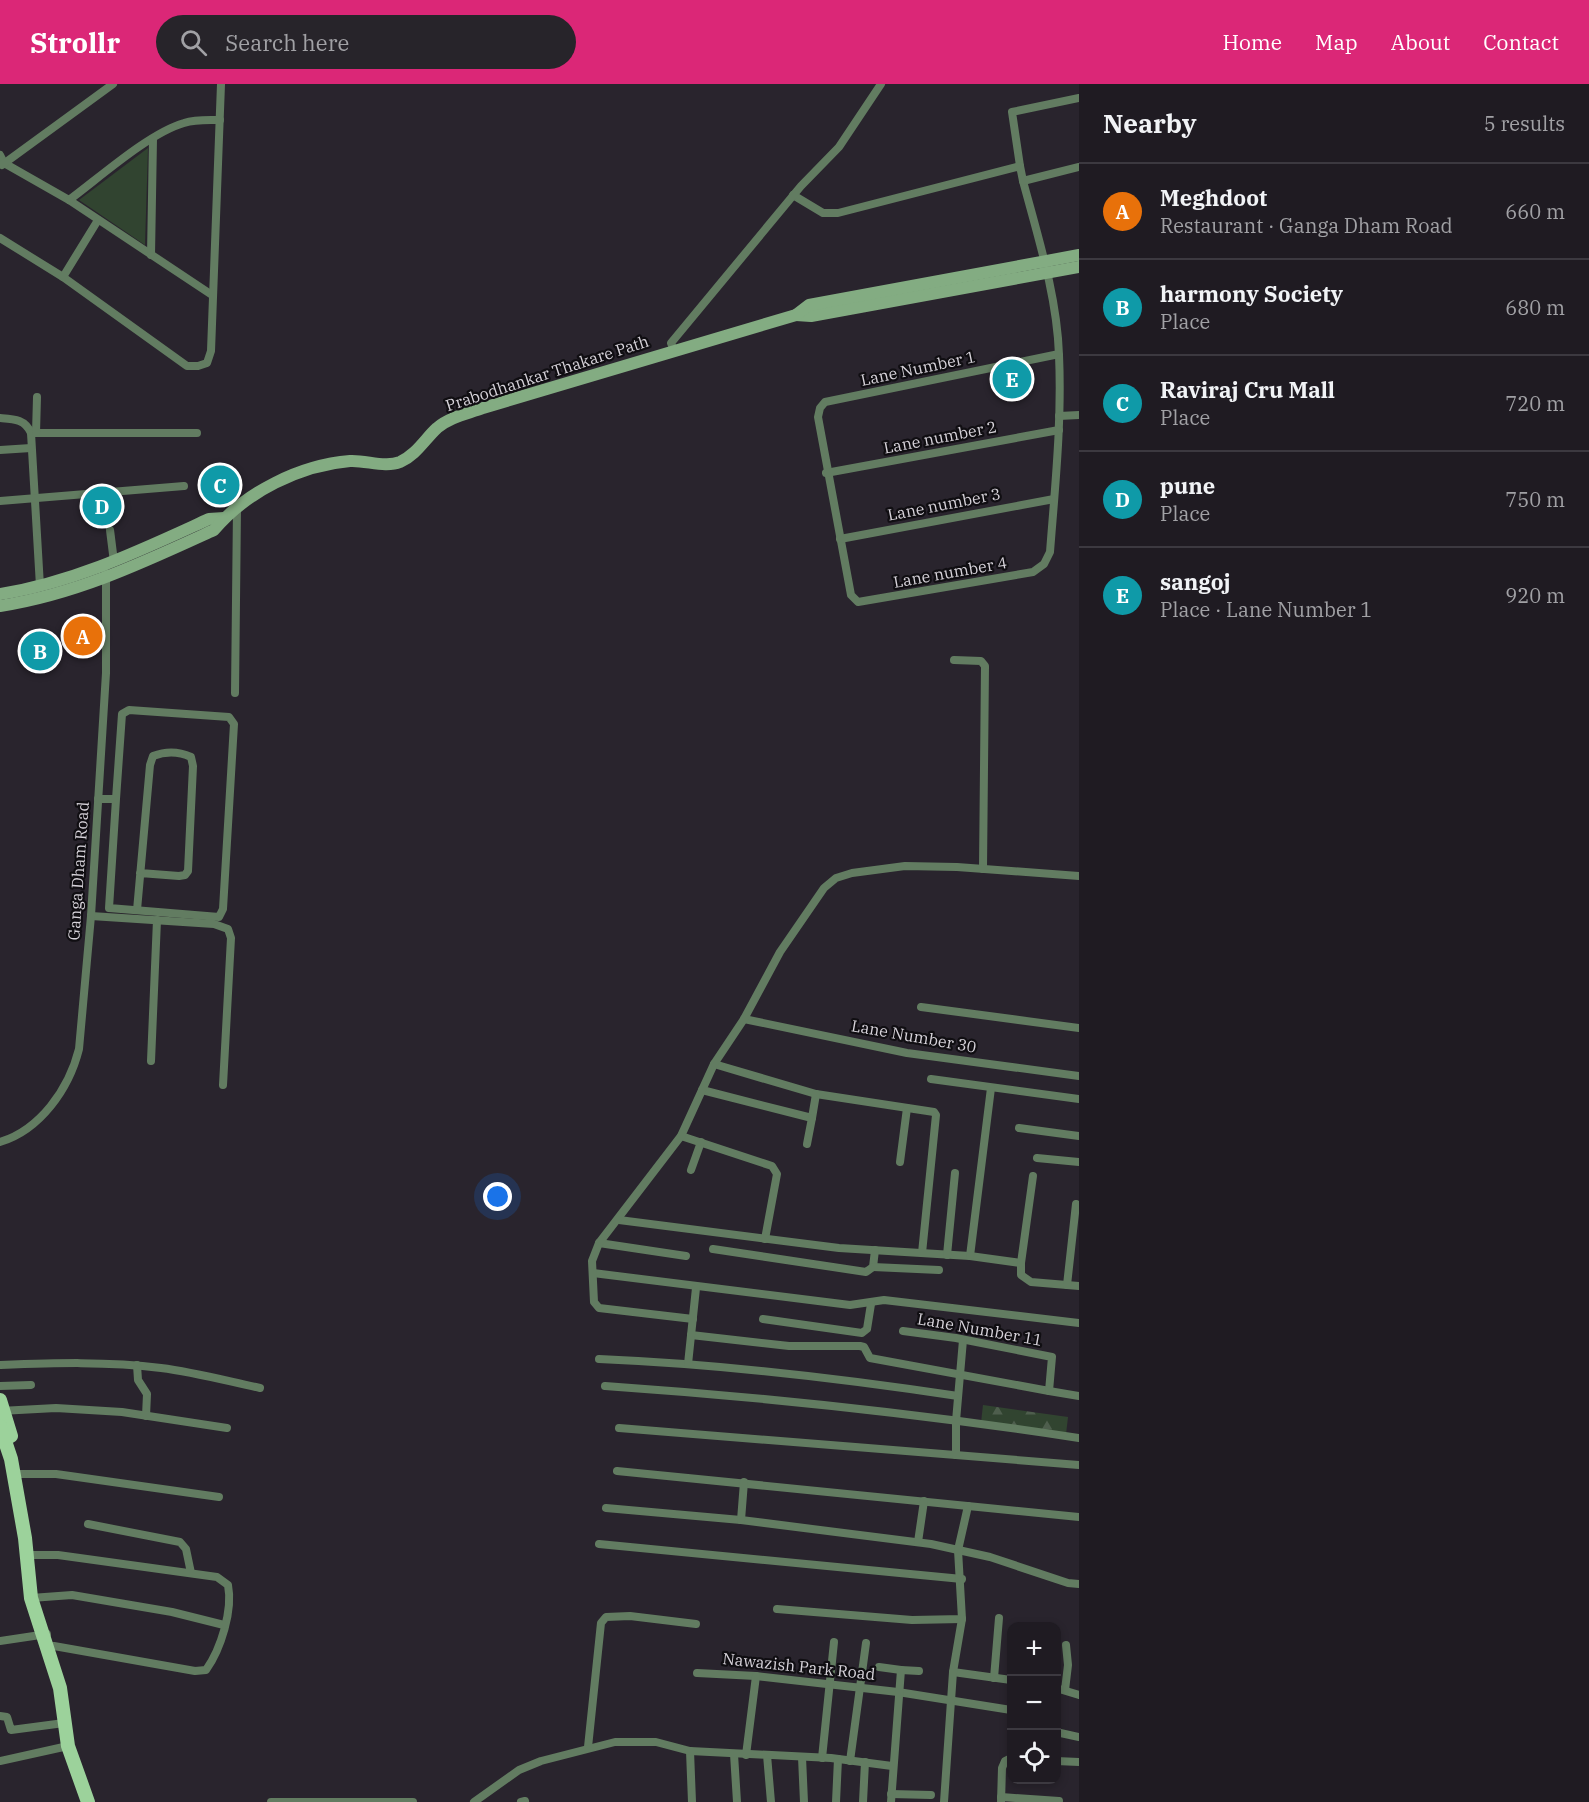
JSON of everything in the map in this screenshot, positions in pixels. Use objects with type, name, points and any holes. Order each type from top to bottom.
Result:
[{"type":"main road","name":"Prabodhankar Thakare Path","points":[[1046,267],[1079,255]]},
{"type":"main road","name":"Prabodhankar Thakare Path","points":[[0,594],[109,569],[214,530],[224,518],[262,490],[290,476],[341,462],[399,462],[412,454],[447,420],[796,315],[809,305],[1046,267],[1079,267]]},
{"type":"main road","name":"Prabodhankar Thakare Path","points":[[0,606],[64,593],[209,519],[224,518]]},
{"type":"main road","points":[[1,1408],[9,1459]]},
{"type":"main road","points":[[0,1426],[9,1459],[16,1473],[33,1598],[49,1638],[72,1749],[88,1802]]},
{"type":"street","points":[[113,84],[2,161],[69,200],[212,295]]},
{"type":"street","points":[[0,238],[63,277],[187,366],[207,363],[211,351],[221,84]]},
{"type":"street","points":[[674,351],[671,343],[793,195],[839,147],[881,84]]},
{"type":"street","points":[[1054,499],[1059,430],[1059,354],[1046,267],[1023,181],[1012,112],[1079,98]]},
{"type":"street","points":[[69,200],[153,139],[182,123],[200,119],[220,120]]},
{"type":"street","points":[[151,255],[153,139]]},
{"type":"street","points":[[793,195],[823,213],[838,213],[1020,166]]},
{"type":"street","points":[[1023,181],[1079,167]]},
{"type":"street","points":[[63,277],[98,220]]},
{"type":"street","name":"Lane Number 1","points":[[826,473],[818,417],[820,408],[825,402],[1059,354]]},
{"type":"street","points":[[37,397],[31,448],[40,586]]},
{"type":"street","points":[[1059,416],[1079,415]]},
{"type":"street","points":[[0,418],[22,421],[33,433],[197,433]]},
{"type":"street","name":"Lane number 2","points":[[826,473],[1059,430]]},
{"type":"street","points":[[0,450],[31,448]]},
{"type":"street","points":[[826,473],[840,539]]},
{"type":"street","points":[[0,501],[184,486]]},
{"type":"street","name":"Lane number 3","points":[[840,539],[1054,499]]},
{"type":"street","name":"Lane number 4","points":[[840,539],[851,595],[858,602],[1033,572],[1044,564],[1050,552],[1054,499]]},
{"type":"street","points":[[235,693],[237,508]]},
{"type":"street","name":"Ganga Dham Road","points":[[0,1142],[16,1137],[49,1108],[74,1070],[82,1028],[106,673],[110,531]]},
{"type":"street","points":[[954,660],[981,661],[985,666],[983,869]]},
{"type":"street","points":[[129,710],[224,716],[234,724],[223,909],[219,917],[109,908],[116,800],[123,714],[129,710]]},
{"type":"street","points":[[137,910],[140,873],[150,765],[153,756],[164,752],[182,753],[191,757],[193,766],[188,871],[185,875],[179,876],[140,873]]},
{"type":"street","points":[[98,799],[116,800]]},
{"type":"street","points":[[693,1319],[599,1308],[594,1302],[592,1256],[599,1243],[619,1220],[665,1154],[681,1136],[714,1064],[744,1019],[798,924],[824,888],[836,878],[852,873],[905,866],[1079,876]]},
{"type":"street","points":[[91,916],[214,924],[228,929],[231,938],[223,1085]]},
{"type":"street","points":[[151,1061],[158,920]]},
{"type":"street","points":[[921,1007],[1079,1028]]},
{"type":"street","name":"Lane Number 30","points":[[744,1019],[907,1053],[1079,1076]]},
{"type":"street","points":[[714,1064],[816,1094],[907,1108],[936,1115],[921,1253]]},
{"type":"street","points":[[931,1079],[1079,1099]]},
{"type":"street","points":[[970,1256],[991,1088]]},
{"type":"street","points":[[702,1090],[812,1118]]},
{"type":"street","points":[[807,1144],[816,1094]]},
{"type":"street","points":[[900,1162],[907,1108]]},
{"type":"street","points":[[1019,1128],[1079,1136]]},
{"type":"street","points":[[681,1136],[772,1166],[777,1174],[765,1239]]},
{"type":"street","points":[[691,1170],[700,1142]]},
{"type":"street","points":[[1036,1158],[1079,1162]]},
{"type":"street","points":[[947,1255],[955,1173]]},
{"type":"street","points":[[1033,1176],[1022,1275],[1030,1282],[1079,1287]]},
{"type":"street","points":[[1067,1285],[1076,1204]]},
{"type":"street","points":[[619,1220],[765,1239],[875,1250],[970,1256],[1022,1263]]},
{"type":"street","points":[[599,1243],[686,1256]]},
{"type":"street","points":[[712,1249],[860,1272],[870,1271],[873,1268],[939,1270]]},
{"type":"street","points":[[873,1268],[875,1250]]},
{"type":"street","points":[[593,1273],[696,1288],[849,1305],[871,1304],[884,1300],[1079,1323]]},
{"type":"street","points":[[688,1364],[696,1288]]},
{"type":"street","points":[[763,1319],[862,1333],[867,1329],[871,1304]]},
{"type":"street","name":"Lane Number 11","points":[[903,1331],[1052,1357],[1048,1391]]},
{"type":"street","points":[[691,1335],[789,1346],[862,1343],[870,1358],[1079,1396]]},
{"type":"street","points":[[956,1455],[958,1374],[963,1340]]},
{"type":"street","points":[[598,1359],[688,1364],[847,1380],[958,1396]]},
{"type":"street","points":[[0,1365],[79,1362],[137,1365],[260,1388]]},
{"type":"street","points":[[137,1365],[138,1380],[147,1394],[146,1416]]},
{"type":"street","points":[[0,1386],[32,1385]]},
{"type":"street","points":[[605,1386],[761,1397],[1079,1438]]},
{"type":"street","points":[[1,1408],[56,1408],[146,1416],[227,1428]]},
{"type":"street","points":[[619,1428],[1079,1465]]},
{"type":"street","points":[[617,1472],[744,1482],[1079,1517]]},
{"type":"street","points":[[16,1473],[56,1474],[219,1497]]},
{"type":"street","points":[[741,1520],[744,1482]]},
{"type":"street","points":[[918,1542],[924,1501]]},
{"type":"street","points":[[944,1802],[953,1672],[962,1619],[962,1579],[958,1550],[968,1506]]},
{"type":"street","points":[[606,1508],[741,1520],[918,1542],[990,1557],[1068,1583],[1079,1584]]},
{"type":"street","points":[[88,1524],[180,1542],[186,1549],[191,1573]]},
{"type":"street","points":[[598,1544],[962,1579]]},
{"type":"street","points":[[0,1641],[49,1638],[195,1671],[206,1670],[213,1661],[229,1609],[228,1585],[218,1576],[69,1556],[29,1556]]},
{"type":"street","points":[[33,1598],[72,1596],[172,1612],[224,1624]]},
{"type":"street","points":[[777,1609],[912,1620],[962,1619]]},
{"type":"street","points":[[588,1747],[601,1623],[606,1617],[630,1616],[696,1624]]},
{"type":"street","points":[[994,1678],[999,1618]]},
{"type":"street","points":[[822,1758],[834,1642]]},
{"type":"street","points":[[850,1761],[866,1642]]},
{"type":"street","points":[[1066,1645],[1068,1665],[1061,1689],[1079,1695]]},
{"type":"street","points":[[879,1667],[919,1671]]},
{"type":"street","points":[[901,1670],[891,1798],[931,1795]]},
{"type":"street","points":[[953,1672],[1007,1680]]},
{"type":"street","name":"Nawazish Park Road","points":[[697,1673],[756,1676],[830,1684],[1007,1709]]},
{"type":"street","points":[[746,1755],[756,1676]]},
{"type":"street","points":[[0,1716],[7,1717],[11,1730],[67,1723]]},
{"type":"street","points":[[1061,1733],[1079,1737]]},
{"type":"street","points":[[474,1802],[519,1770],[588,1747],[615,1742],[656,1742],[690,1751],[838,1759],[892,1766]]},
{"type":"street","points":[[0,1761],[72,1749]]},
{"type":"street","points":[[690,1751],[692,1802]]},
{"type":"street","points":[[734,1754],[737,1802]]},
{"type":"street","points":[[767,1755],[771,1802]]},
{"type":"street","points":[[802,1757],[804,1802]]},
{"type":"street","points":[[836,1802],[838,1759]]},
{"type":"street","points":[[1007,1760],[1002,1768],[1001,1800],[1059,1801]]},
{"type":"street","points":[[1061,1761],[1079,1762]]},
{"type":"street","points":[[863,1802],[866,1762]]},
{"type":"street","points":[[271,1802],[413,1802]]},
{"type":"green space","points":[[148,148],[145,245],[79,200]]},
{"type":"green space","points":[[983,1405],[1068,1417],[1066,1434],[981,1423]]},
{"type":"place","name":"sangoj","points":[[1012,379]]},
{"type":"place","name":"Raviraj Cru Mall","points":[[220,485]]},
{"type":"place","name":"pune","points":[[102,506]]},
{"type":"place","name":"Meghdoot","points":[[83,636]]},
{"type":"place","name":"harmony Society","points":[[40,651]]}]
